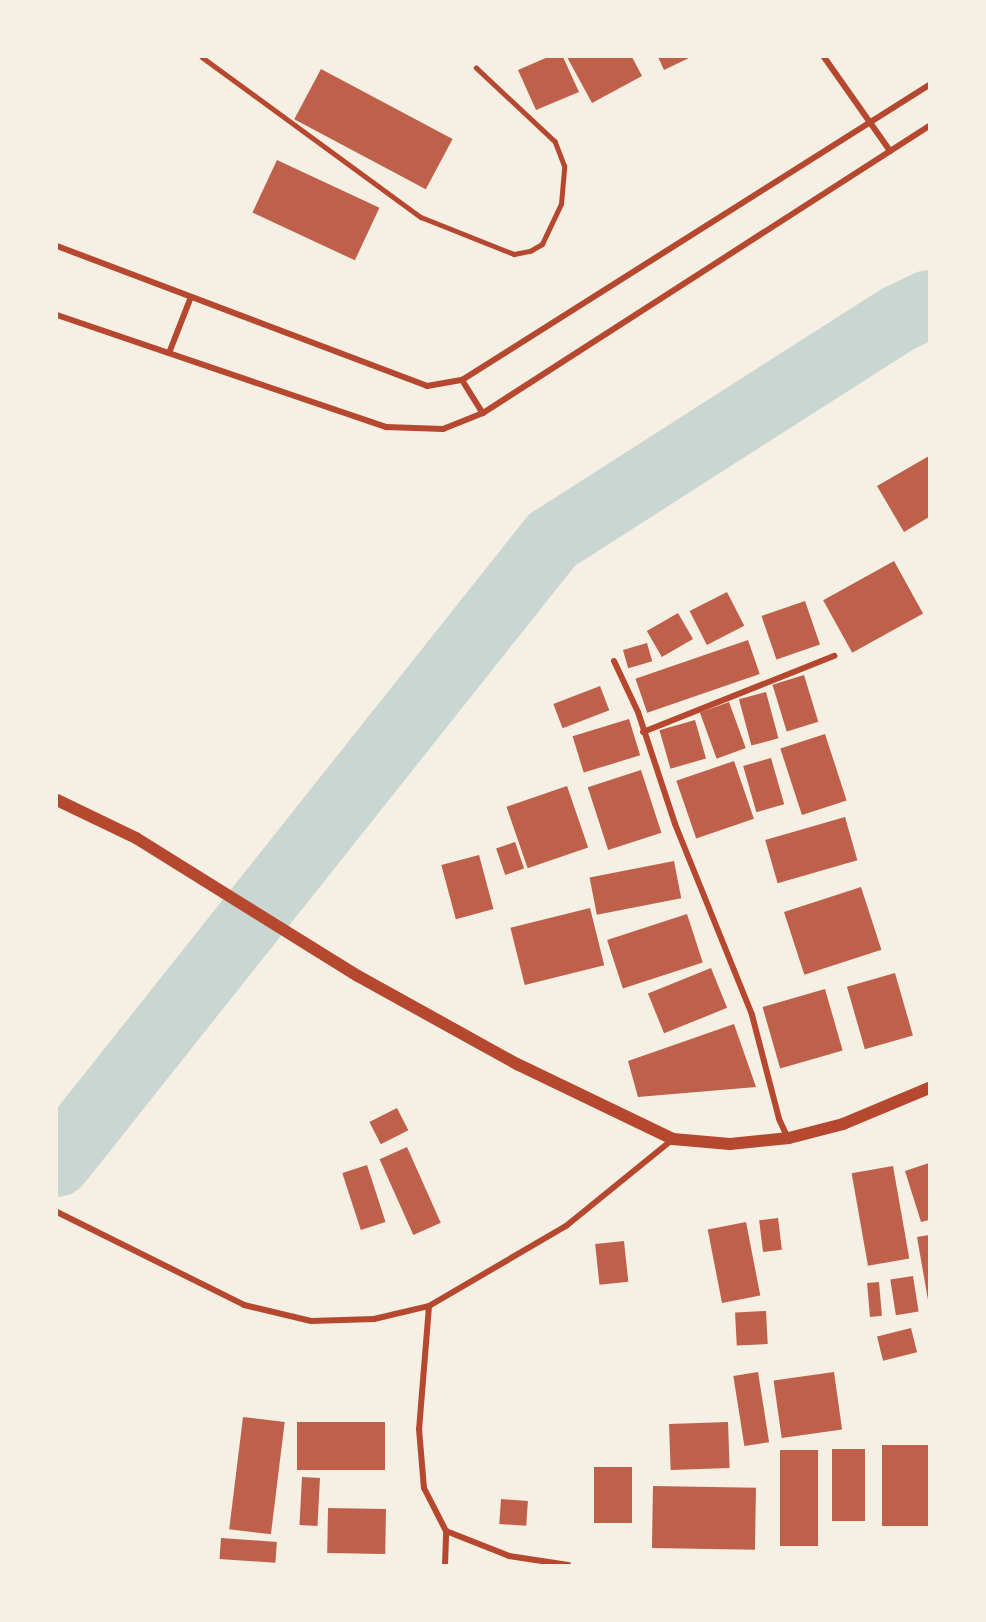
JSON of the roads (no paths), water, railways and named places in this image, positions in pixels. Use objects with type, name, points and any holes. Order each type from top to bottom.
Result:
[{"type":"main road","points":[[57,800],[136,838],[358,976],[517,1064],[673,1139],[730,1144],[789,1138],[843,1124],[929,1088]]},
{"type":"street","points":[[824,57],[890,151]]},
{"type":"street","points":[[57,246],[427,386],[462,380],[929,85]]},
{"type":"street","points":[[57,315],[386,427],[443,429],[483,413],[929,126]]},
{"type":"street","points":[[169,354],[191,297]]},
{"type":"street","points":[[462,380],[483,413]]},
{"type":"street","points":[[643,732],[834,656]]},
{"type":"street","points":[[614,661],[643,732],[675,824],[752,1015],[779,1119],[789,1138]]},
{"type":"street","points":[[57,1212],[244,1305],[311,1321],[374,1319],[429,1306],[566,1226],[673,1139]]},
{"type":"street","points":[[429,1306],[419,1429],[424,1488],[446,1531],[445,1565]]},
{"type":"street","points":[[446,1531],[509,1556],[568,1565]]},
{"type":"lane","points":[[202,57],[421,217],[514,254],[530,251],[542,244],[558,212],[564,166],[555,142],[476,68]]},
{"type":"waterway","points":[[57,1163],[552,540],[898,319],[929,304]]}]
